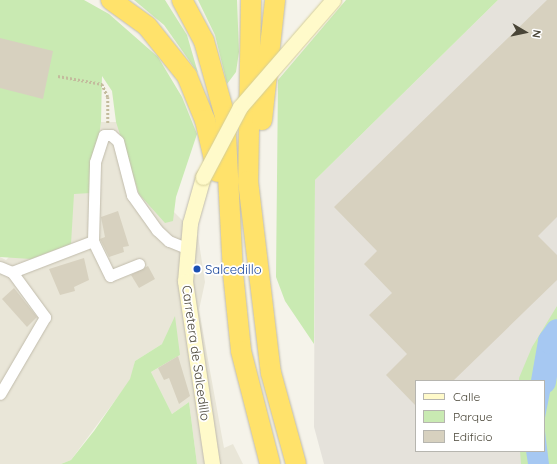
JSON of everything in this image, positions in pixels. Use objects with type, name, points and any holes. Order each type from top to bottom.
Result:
[{"type":"highway","points":[[111,0],[147,26],[187,76],[205,120],[233,273]]},
{"type":"highway","points":[[182,0],[204,41],[224,116],[233,273],[241,351],[270,464]]},
{"type":"highway","points":[[251,0],[248,181],[260,292],[271,373],[296,464]]},
{"type":"highway","points":[[260,292],[262,107],[275,0]]},
{"type":"street","name":"Carretera de Salcedillo","points":[[212,464],[189,321],[186,248],[190,223],[210,158],[240,107],[332,0]]},
{"type":"street","points":[[139,264],[110,276],[93,240],[95,162],[99,141],[108,134],[115,137],[121,148],[132,195],[157,230],[169,242],[186,248]]},
{"type":"street","points":[[12,272],[93,240]]},
{"type":"street","points":[[0,267],[12,272],[45,316],[0,394]]},
{"type":"path","points":[[58,76],[104,87],[108,97],[108,134]]},
{"type":"shaded area","points":[[498,0],[557,0],[557,464],[324,464],[314,427],[315,180]]},
{"type":"shaded area","points":[[101,122],[121,122],[169,207],[198,236],[205,282],[199,310],[224,448],[233,444],[243,464],[197,464],[189,402],[172,414],[151,372],[180,355],[162,344],[135,361],[131,379],[71,460],[61,464],[0,464],[0,257],[6,260],[74,193],[95,149]]},
{"type":"green space","points":[[0,0],[84,0],[109,14],[158,57],[182,97],[197,134],[176,197],[173,221],[165,223],[139,194],[116,122],[112,91],[102,76],[101,122],[91,193],[74,194],[71,244],[31,259],[0,257]]},
{"type":"green space","points":[[134,0],[165,0],[187,35],[198,73],[164,25]]},
{"type":"green space","points":[[198,0],[237,0],[239,52],[236,72],[227,84],[215,35]]},
{"type":"green space","points":[[346,0],[498,0],[315,180],[314,344],[285,301],[276,277],[278,80]]},
{"type":"green space","points":[[557,306],[557,464],[521,464],[520,452],[545,452],[545,380],[519,380],[532,347]]},
{"type":"green space","points":[[175,316],[180,355],[151,372],[172,414],[189,402],[197,464],[61,464],[71,460],[94,431],[130,379],[135,361],[162,344]]},
{"type":"water","points":[[555,334],[553,377],[545,418],[545,380],[537,380]]},
{"type":"water","points":[[545,431],[549,464],[528,464],[526,452],[545,452]]},
{"type":"building","points":[[547,0],[557,0],[557,217],[538,236],[557,255],[557,280],[454,380],[415,380],[415,405],[386,375],[407,354],[369,315],[392,293],[364,264],[377,251],[334,207]]},
{"type":"building","points":[[0,38],[53,51],[43,99],[0,88]]},
{"type":"building","points":[[118,211],[129,246],[123,247],[124,252],[109,257],[100,239],[105,237],[101,217]]},
{"type":"building","points":[[84,258],[89,280],[74,287],[75,291],[60,295],[49,269]]},
{"type":"building","points":[[148,266],[155,279],[139,288],[131,275]]},
{"type":"building","points":[[14,288],[37,317],[27,327],[2,299]]},
{"type":"building","points":[[178,356],[190,396],[179,404],[169,378],[164,380],[158,368]]},
{"type":"waterway","points":[[543,380],[550,341],[557,331]]},
{"type":"place","name":"Salcedillo","points":[[197,269]]}]
